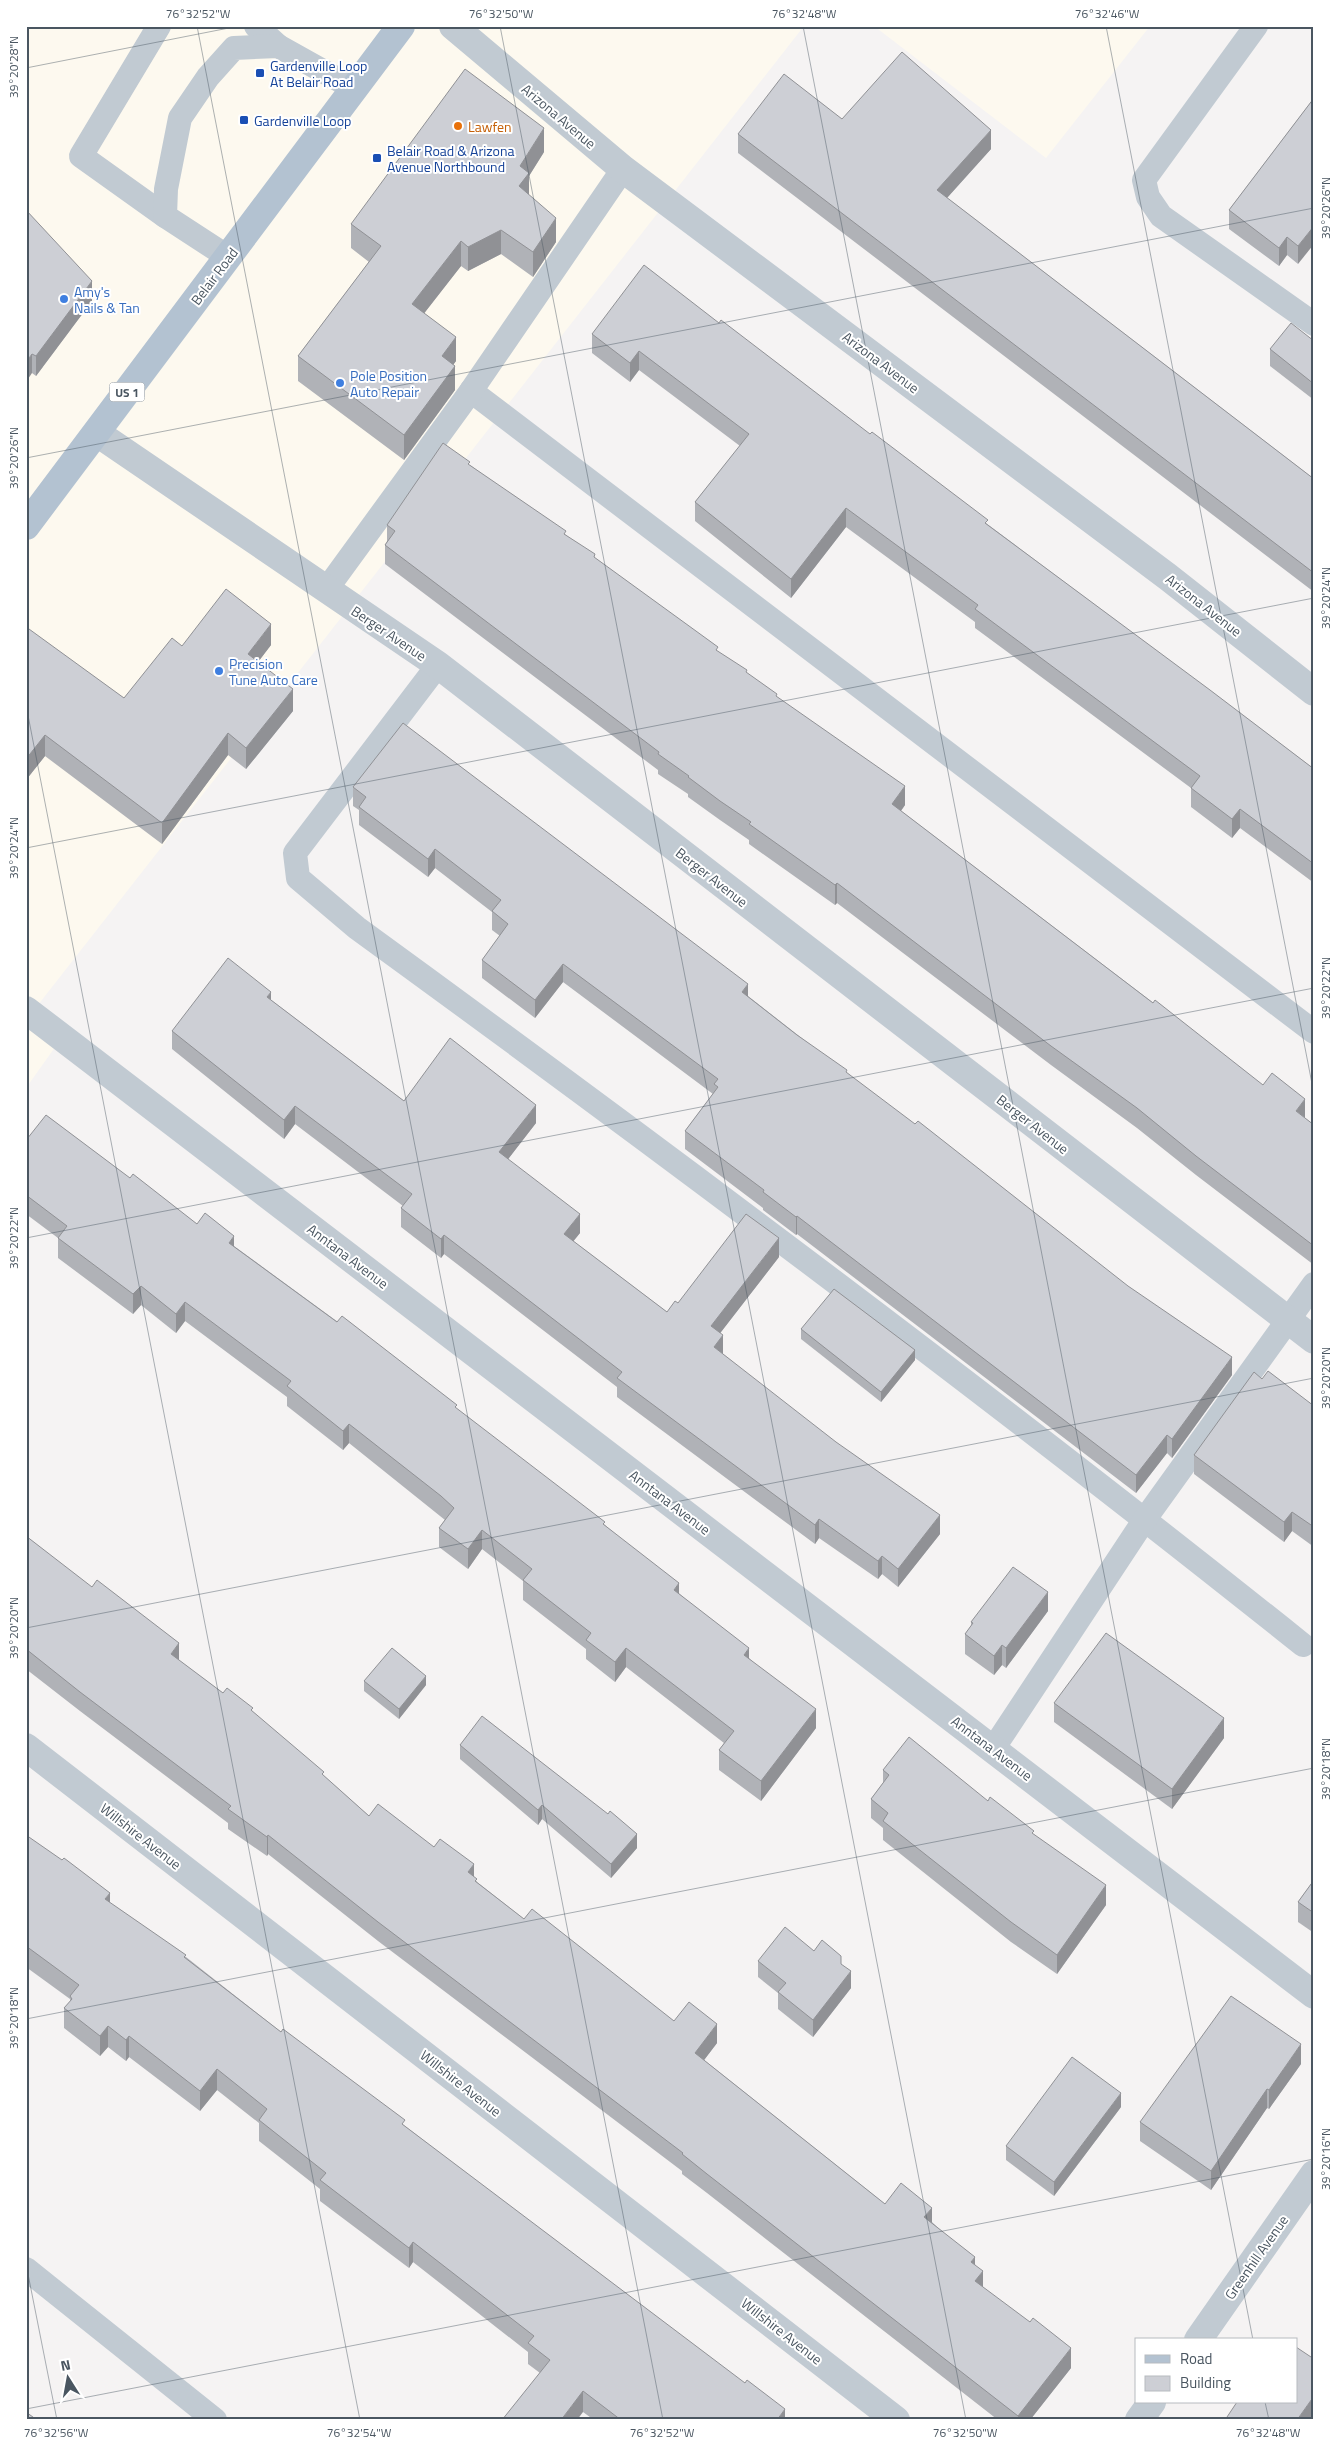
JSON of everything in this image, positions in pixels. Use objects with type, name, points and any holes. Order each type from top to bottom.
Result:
[{"type":"main road","name":"Belair Road","points":[[26,526],[401,26]]},
{"type":"street","name":"Arizona Avenue","points":[[453,26],[623,169],[1168,577],[1314,692]]},
{"type":"street","name":"Berger Avenue","points":[[97,433],[438,665],[1314,1340]]},
{"type":"street","name":"Anntana Avenue","points":[[26,1010],[1314,1995]]},
{"type":"street","name":"Willshire Avenue","points":[[26,1747],[896,2420]]},
{"type":"street","name":"Greenhill Avenue","points":[[1199,2338],[1314,2174]]},
{"type":"street","points":[[1139,2420],[1151,2404]]},
{"type":"lane","points":[[158,26],[81,156],[228,258]]},
{"type":"lane","points":[[256,26],[278,46],[355,89]]},
{"type":"lane","points":[[1256,26],[1144,180],[1148,197],[1161,216],[1314,324]]},
{"type":"lane","points":[[165,216],[166,189],[180,118],[208,77],[234,48],[278,46]]},
{"type":"lane","points":[[326,590],[472,391],[623,169]]},
{"type":"lane","points":[[472,391],[1314,1032]]},
{"type":"lane","points":[[438,665],[295,853],[298,878],[357,928],[749,1217],[1145,1519],[1303,1645]]},
{"type":"lane","points":[[993,1749],[1145,1519],[1314,1284]]},
{"type":"lane","points":[[26,2269],[216,2420]]},
{"type":"shaded area","points":[[26,26],[804,26],[27,1019],[58,1043],[26,1088]]},
{"type":"shaded area","points":[[874,26],[1150,26],[1046,158]]},
{"type":"building","points":[[902,52],[991,130],[937,190],[1314,479],[1314,573],[738,134],[784,74],[842,119]]},
{"type":"building","points":[[465,69],[544,128],[520,166],[529,173],[519,186],[556,218],[533,252],[501,230],[468,247],[461,241],[412,304],[456,337],[442,356],[455,366],[404,435],[298,356],[381,246],[351,224]]},
{"type":"building","points":[[1314,98],[1314,226],[1298,246],[1287,237],[1279,248],[1229,210]]},
{"type":"building","points":[[26,210],[92,281],[36,356],[32,354],[26,362]]},
{"type":"building","points":[[644,265],[719,323],[721,320],[870,434],[872,432],[988,520],[985,523],[1314,769],[1314,864],[1240,809],[1232,819],[1191,788],[1200,776],[975,609],[978,605],[846,508],[791,579],[695,502],[749,434],[639,351],[630,363],[592,334]]},
{"type":"building","points":[[1291,323],[1314,341],[1314,384],[1270,349]]},
{"type":"building","points":[[443,443],[470,462],[468,464],[566,531],[564,534],[595,554],[594,557],[718,647],[716,650],[747,670],[746,672],[777,694],[776,696],[905,786],[892,804],[1153,1003],[1155,1000],[1263,1085],[1272,1073],[1305,1099],[1296,1111],[1314,1125],[1314,1246],[1196,1156],[1137,1108],[1051,1046],[837,883],[835,885],[749,824],[751,822],[688,777],[658,754],[659,752],[385,545],[395,531],[387,525]]},
{"type":"building","points":[[226,589],[271,624],[248,654],[293,689],[246,748],[228,733],[162,823],[45,735],[26,759],[26,633],[29,629],[124,698],[172,638],[182,646]]},
{"type":"building","points":[[403,723],[748,984],[742,992],[797,1035],[847,1070],[846,1072],[915,1124],[918,1121],[1128,1286],[1232,1357],[1172,1439],[1167,1435],[1136,1475],[685,1131],[718,1087],[714,1084],[718,1079],[563,964],[535,1000],[482,960],[508,924],[492,911],[501,900],[435,849],[428,859],[359,807],[366,797],[353,787]]},
{"type":"building","points":[[228,958],[271,992],[267,997],[404,1101],[450,1038],[536,1105],[499,1152],[580,1214],[564,1234],[667,1312],[675,1301],[678,1303],[746,1214],[779,1238],[711,1326],[723,1335],[714,1347],[836,1442],[940,1515],[898,1569],[882,1556],[878,1561],[819,1519],[815,1525],[617,1378],[622,1372],[444,1235],[441,1239],[401,1208],[412,1194],[295,1106],[284,1120],[172,1031]]},
{"type":"building","points":[[46,1115],[130,1178],[133,1174],[197,1224],[205,1213],[234,1236],[229,1243],[337,1322],[342,1316],[457,1405],[455,1407],[605,1522],[603,1524],[679,1583],[674,1590],[749,1648],[744,1655],[816,1709],[761,1781],[719,1750],[734,1731],[626,1648],[615,1662],[586,1640],[591,1633],[523,1580],[532,1569],[482,1530],[468,1549],[439,1528],[454,1508],[349,1424],[343,1431],[287,1386],[291,1381],[185,1302],[176,1314],[141,1286],[133,1294],[58,1238],[67,1226],[26,1195],[26,1138]]},
{"type":"building","points":[[834,1289],[915,1350],[881,1392],[801,1329]]},
{"type":"building","points":[[1268,1371],[1314,1406],[1314,1527],[1292,1512],[1284,1522],[1194,1455],[1254,1372],[1262,1379]]},
{"type":"building","points":[[26,1536],[92,1587],[97,1580],[179,1643],[171,1654],[223,1693],[227,1688],[253,1708],[251,1710],[324,1772],[322,1774],[369,1816],[378,1804],[434,1847],[440,1839],[474,1864],[468,1872],[477,1879],[475,1881],[524,1919],[532,1909],[674,2021],[689,2002],[717,2024],[695,2053],[885,2204],[901,2183],[932,2208],[924,2217],[975,2257],[971,2262],[983,2271],[975,2281],[1030,2322],[1033,2318],[1071,2348],[1018,2416],[707,2174],[683,2153],[378,1922],[268,1835],[267,1837],[228,1809],[231,1806],[26,1649]]},
{"type":"building","points":[[1013,1567],[1048,1592],[1006,1648],[1002,1645],[994,1656],[965,1634],[973,1623],[971,1622]]},
{"type":"building","points":[[1106,1633],[1224,1718],[1172,1789],[1054,1703]]},
{"type":"building","points":[[392,1648],[426,1676],[399,1709],[364,1681]]},
{"type":"building","points":[[482,1716],[608,1814],[610,1811],[637,1834],[611,1864],[542,1805],[538,1810],[460,1745]]},
{"type":"building","points":[[909,1737],[988,1801],[990,1797],[1034,1831],[1032,1833],[1106,1885],[1057,1955],[1011,1922],[883,1821],[888,1813],[871,1799],[889,1775],[883,1770]]},
{"type":"building","points":[[26,1835],[62,1860],[64,1858],[110,1893],[105,1899],[186,1955],[184,1957],[281,2032],[283,2029],[405,2120],[402,2124],[745,2383],[747,2380],[785,2409],[777,2420],[621,2420],[583,2391],[561,2420],[502,2420],[550,2360],[528,2343],[534,2336],[413,2242],[409,2248],[320,2180],[326,2173],[259,2120],[267,2109],[217,2069],[200,2091],[129,2036],[126,2040],[108,2026],[100,2036],[64,2008],[72,1999],[70,1996],[79,1985],[26,1946]]},
{"type":"building","points":[[1314,1880],[1314,1913],[1298,1902]]},
{"type":"building","points":[[785,1927],[814,1951],[822,1940],[841,1956],[841,1964],[851,1971],[813,2020],[778,1992],[786,1983],[758,1961]]},
{"type":"building","points":[[1231,1996],[1301,2044],[1269,2090],[1267,2089],[1211,2171],[1140,2122]]},
{"type":"building","points":[[1072,2057],[1121,2093],[1054,2182],[1006,2146]]},
{"type":"building","points":[[1298,2348],[1314,2359],[1314,2396],[1297,2420],[1225,2420],[1236,2404],[1298,2404]]},
{"type":"building","points":[[26,2412],[37,2420],[26,2420]]},
{"type":"place","name":"Gardenville Loop At Belair Road","points":[[260,73]]},
{"type":"place","name":"Gardenville Loop","points":[[244,120]]},
{"type":"place","name":"Lawfen","points":[[458,126]]},
{"type":"place","name":"Belair Road & Arizona Avenue Northbound","points":[[377,158]]},
{"type":"place","name":"Amy's Nails & Tan","points":[[64,299]]},
{"type":"place","name":"Pole Position Auto Repair","points":[[340,383]]},
{"type":"place","name":"Precision Tune Auto Care","points":[[219,671]]}]
